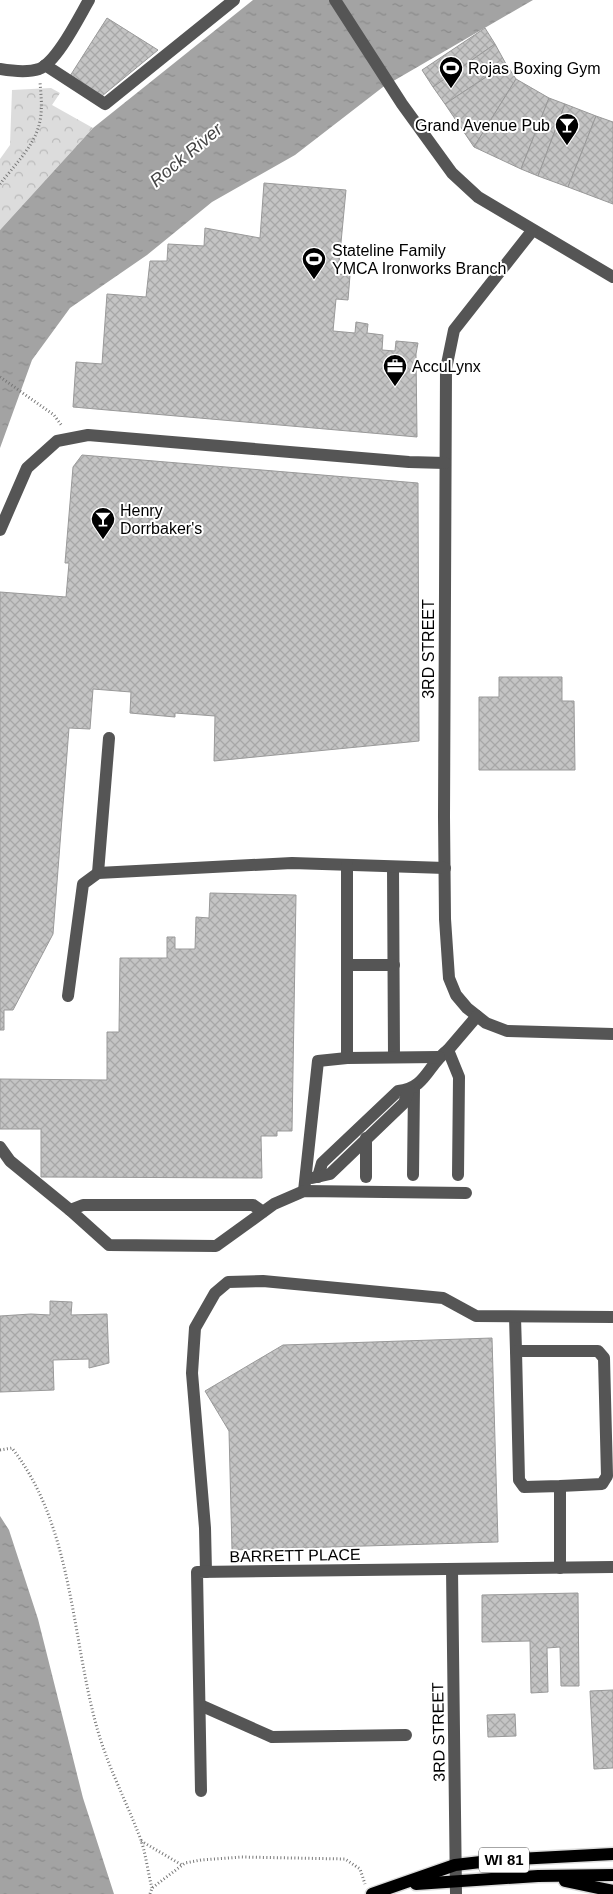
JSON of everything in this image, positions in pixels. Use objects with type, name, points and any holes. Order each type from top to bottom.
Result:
[{"type":"main road","name":"WI 81","points":[[399,1886],[456,1865],[498,1860],[613,1854]]},
{"type":"main road","name":"WI 81","points":[[369,1890],[456,1880],[613,1875]]},
{"type":"main road","points":[[538,1876],[613,1890]]},
{"type":"street","points":[[42,67],[57,52],[89,0]]},
{"type":"street","points":[[0,69],[42,67],[105,104],[234,0]]},
{"type":"street","points":[[335,0],[402,104],[452,173],[478,197],[532,231],[613,277]]},
{"type":"street","name":"3RD STREET","points":[[477,1016],[456,995],[449,978],[445,919],[446,369],[454,330],[532,231]]},
{"type":"street","points":[[0,530],[27,468],[57,441],[88,434],[445,463]]},
{"type":"street","points":[[98,873],[109,738]]},
{"type":"street","points":[[68,996],[83,884],[98,873],[292,863],[445,868]]},
{"type":"street","points":[[347,865],[347,1058]]},
{"type":"street","points":[[393,867],[394,1057]]},
{"type":"street","points":[[347,966],[394,965]]},
{"type":"street","points":[[318,1177],[322,1163],[383,1114],[404,1103],[412,1089],[424,1079],[477,1016],[486,1023],[507,1032],[613,1034]]},
{"type":"street","points":[[304,1185],[318,1061],[444,1053]]},
{"type":"street","points":[[444,1053],[458,1077],[458,1175]]},
{"type":"street","points":[[412,1089],[413,1175]]},
{"type":"street","points":[[0,1147],[10,1161],[109,1245],[216,1246],[304,1185],[318,1177],[330,1174],[366,1138],[383,1114]]},
{"type":"street","points":[[366,1138],[366,1177]]},
{"type":"street","points":[[304,1185],[466,1193]]},
{"type":"street","points":[[70,1210],[83,1205],[253,1205],[263,1212]]},
{"type":"street","points":[[201,1791],[201,1572],[205,1528],[192,1373],[196,1328],[215,1293],[228,1282],[263,1281],[443,1298],[476,1316],[613,1317]]},
{"type":"street","points":[[515,1317],[518,1480],[524,1488],[602,1484],[607,1476],[604,1358],[598,1351],[516,1351]]},
{"type":"street","points":[[560,1486],[560,1568]]},
{"type":"street","name":"BARRETT PLACE","points":[[201,1572],[613,1567]]},
{"type":"street","name":"3RD STREET","points":[[452,1569],[456,1894]]},
{"type":"street","points":[[200,1705],[272,1737],[406,1734]]},
{"type":"path","points":[[0,184],[33,139],[39,126],[42,67]]},
{"type":"path","points":[[0,377],[54,415]]},
{"type":"path","points":[[0,1450],[12,1448],[29,1470],[52,1524],[71,1596],[97,1728],[126,1809],[141,1841],[152,1888],[150,1894]]},
{"type":"path","points":[[141,1841],[182,1865]]},
{"type":"path","points":[[152,1888],[182,1865],[201,1860],[241,1857],[346,1859],[360,1869],[369,1890]]},
{"type":"green space","points":[[51,88],[60,93],[52,105],[93,128],[0,230],[0,159],[10,145],[12,90]]},
{"type":"water","name":"Rock River","points":[[253,0],[533,0],[383,87],[295,155],[212,202],[147,255],[70,308],[32,360],[0,448],[0,230],[93,128]]},
{"type":"water","points":[[0,1516],[9,1530],[38,1619],[83,1798],[114,1894],[0,1894]]},
{"type":"building","points":[[107,18],[158,50],[102,96],[70,76]]},
{"type":"building","points":[[485,28],[495,44],[433,87],[422,70]]},
{"type":"building","points":[[495,44],[506,64],[445,104],[433,87]]},
{"type":"building","points":[[506,64],[516,79],[474,147],[445,104]]},
{"type":"building","points":[[516,79],[549,98],[521,169],[474,147]]},
{"type":"building","points":[[549,98],[565,104],[538,176],[521,169]]},
{"type":"building","name":"Grand Avenue Pub","points":[[565,104],[596,116],[568,187],[538,176]]},
{"type":"building","points":[[596,116],[613,122],[613,204],[568,187]]},
{"type":"building","points":[[264,183],[346,190],[338,274],[350,275],[348,300],[336,299],[333,331],[355,333],[356,322],[368,324],[367,333],[383,335],[382,350],[395,351],[396,341],[418,343],[416,354],[417,437],[73,407],[76,362],[102,364],[107,294],[146,297],[150,261],[167,261],[168,244],[204,246],[205,228],[260,238]]},
{"type":"building","points":[[82,455],[418,483],[419,741],[214,761],[215,716],[175,713],[175,717],[130,713],[131,692],[93,689],[90,729],[69,728],[53,934],[13,1010],[4,1010],[4,1030],[0,1030],[0,592],[66,597],[69,563],[65,563],[73,467]]},
{"type":"building","points":[[499,677],[562,677],[562,701],[574,701],[575,770],[479,770],[479,697],[499,697]]},
{"type":"building","points":[[210,893],[296,895],[292,1131],[277,1131],[277,1136],[261,1136],[262,1178],[41,1177],[41,1129],[0,1129],[0,1079],[107,1080],[107,1032],[119,1032],[120,958],[167,958],[167,937],[175,937],[175,949],[195,949],[196,917],[209,918]]},
{"type":"building","points":[[50,1301],[72,1302],[71,1315],[107,1314],[109,1363],[89,1368],[89,1359],[53,1360],[54,1390],[0,1392],[0,1316],[50,1315]]},
{"type":"building","points":[[492,1338],[498,1542],[232,1550],[229,1431],[205,1391],[283,1345]]},
{"type":"building","points":[[578,1593],[579,1686],[561,1686],[560,1647],[547,1648],[548,1692],[531,1693],[530,1641],[482,1642],[482,1595]]},
{"type":"building","points":[[613,1690],[613,1768],[594,1769],[590,1691]]},
{"type":"building","points":[[515,1714],[516,1736],[488,1737],[487,1715]]},
{"type":"place","name":"Rojas Boxing Gym","points":[[451,89]]},
{"type":"place","name":"Grand Avenue Pub","points":[[567,146]]},
{"type":"place","name":"Stateline Family YMCA Ironworks Branch","points":[[314,280]]},
{"type":"place","name":"AccuLynx","points":[[395,387]]},
{"type":"place","name":"Henry Dorrbaker's","points":[[103,540]]}]
